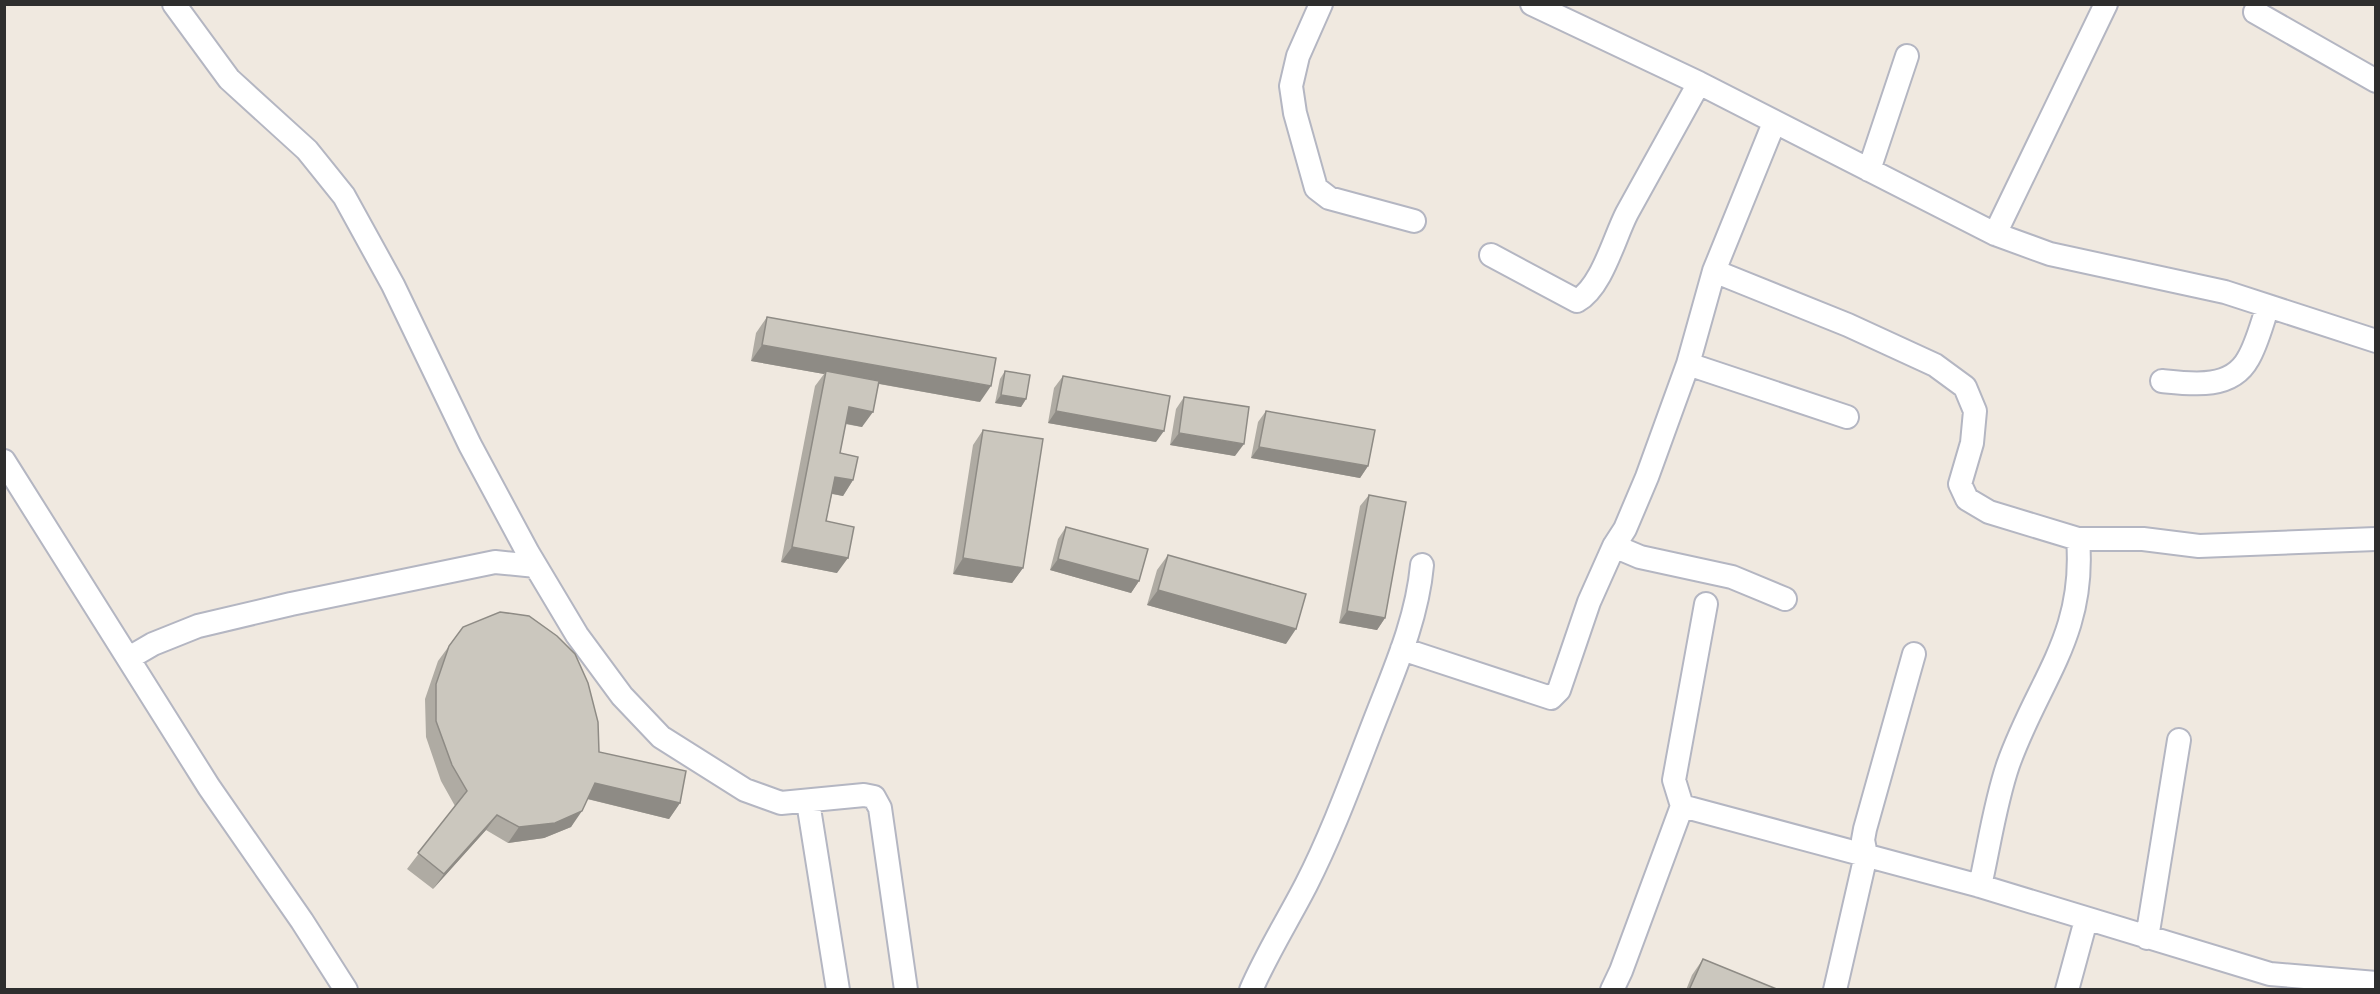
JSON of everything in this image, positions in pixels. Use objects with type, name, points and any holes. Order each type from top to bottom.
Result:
[{"type":"street","points":[[174,4],[229,79],[308,150],[344,196],[393,285],[470,445],[518,534],[577,635],[622,696],[661,737],[745,790],[781,803],[864,795],[874,797],[880,808],[906,990]]},
{"type":"street","points":[[1321,4],[1298,56],[1291,86],[1295,113],[1316,188],[1329,198],[1414,221]]},
{"type":"street","points":[[1532,4],[1572,14],[1774,123],[1995,234],[2050,254],[2225,292],[2376,341]]},
{"type":"street","points":[[1995,234],[2099,7]]},
{"type":"street","points":[[2255,12],[2376,81]]},
{"type":"street","points":[[1869,170],[1907,56]]},
{"type":"street","points":[[1491,255],[1577,301],[1586,296],[1699,83]]},
{"type":"street","points":[[1402,649],[1551,698],[1560,690],[1586,610],[1647,477],[1689,364],[1714,271],[1774,123]]},
{"type":"street","points":[[1714,271],[1848,325],[1924,360],[1965,387],[1975,411],[1971,443],[1960,484],[1967,500],[1989,512],[2078,539],[2143,539],[2222,546],[2376,538]]},
{"type":"street","points":[[2162,381],[2197,385],[2224,381],[2247,361],[2268,306]]},
{"type":"street","points":[[1689,364],[1847,417]]},
{"type":"street","points":[[4,461],[209,787],[302,921],[346,990]]},
{"type":"street","points":[[495,562],[518,534]]},
{"type":"street","points":[[1980,886],[2008,766],[2066,639],[2075,609],[2080,566],[2078,539]]},
{"type":"street","points":[[1614,546],[1640,557],[1732,577],[1785,598]]},
{"type":"street","points":[[129,658],[153,644],[198,626],[495,562],[536,566]]},
{"type":"street","points":[[1251,990],[1262,963],[1306,885],[1331,831],[1402,649],[1420,586],[1422,565]]},
{"type":"street","points":[[1612,990],[1622,970],[1682,806],[1674,780],[1706,604]]},
{"type":"street","points":[[1835,990],[1866,855],[1863,840],[1865,829],[1914,654]]},
{"type":"street","points":[[2147,938],[2179,740]]},
{"type":"street","points":[[808,802],[838,990]]},
{"type":"street","points":[[1682,806],[1980,886],[2270,974],[2376,983]]},
{"type":"street","points":[[2067,990],[2086,920]]},
{"type":"building","points":[[767,317],[996,358],[991,386],[762,345]]},
{"type":"building","points":[[826,371],[879,381],[873,412],[849,407],[840,453],[858,457],[853,480],[835,477],[826,521],[854,527],[848,558],[792,547]]},
{"type":"building","points":[[1005,371],[1030,375],[1026,399],[1001,395]]},
{"type":"building","points":[[1063,376],[1170,396],[1164,431],[1056,411]]},
{"type":"building","points":[[1184,397],[1249,407],[1244,444],[1179,433]]},
{"type":"building","points":[[1266,411],[1375,430],[1368,466],[1259,447]]},
{"type":"building","points":[[983,430],[1043,439],[1023,568],[963,558]]},
{"type":"building","points":[[1369,495],[1406,502],[1385,618],[1347,611]]},
{"type":"building","points":[[1066,527],[1148,549],[1139,581],[1058,559]]},
{"type":"building","points":[[1168,555],[1306,594],[1296,629],[1158,590]]},
{"type":"building","points":[[500,612],[529,616],[557,636],[575,654],[588,683],[598,722],[599,752],[686,771],[680,803],[595,783],[582,811],[555,823],[519,827],[497,815],[444,874],[418,853],[467,791],[452,765],[436,721],[436,684],[449,646],[463,627]]},
{"type":"building","points":[[1703,959],[1779,990],[1689,990]]}]
